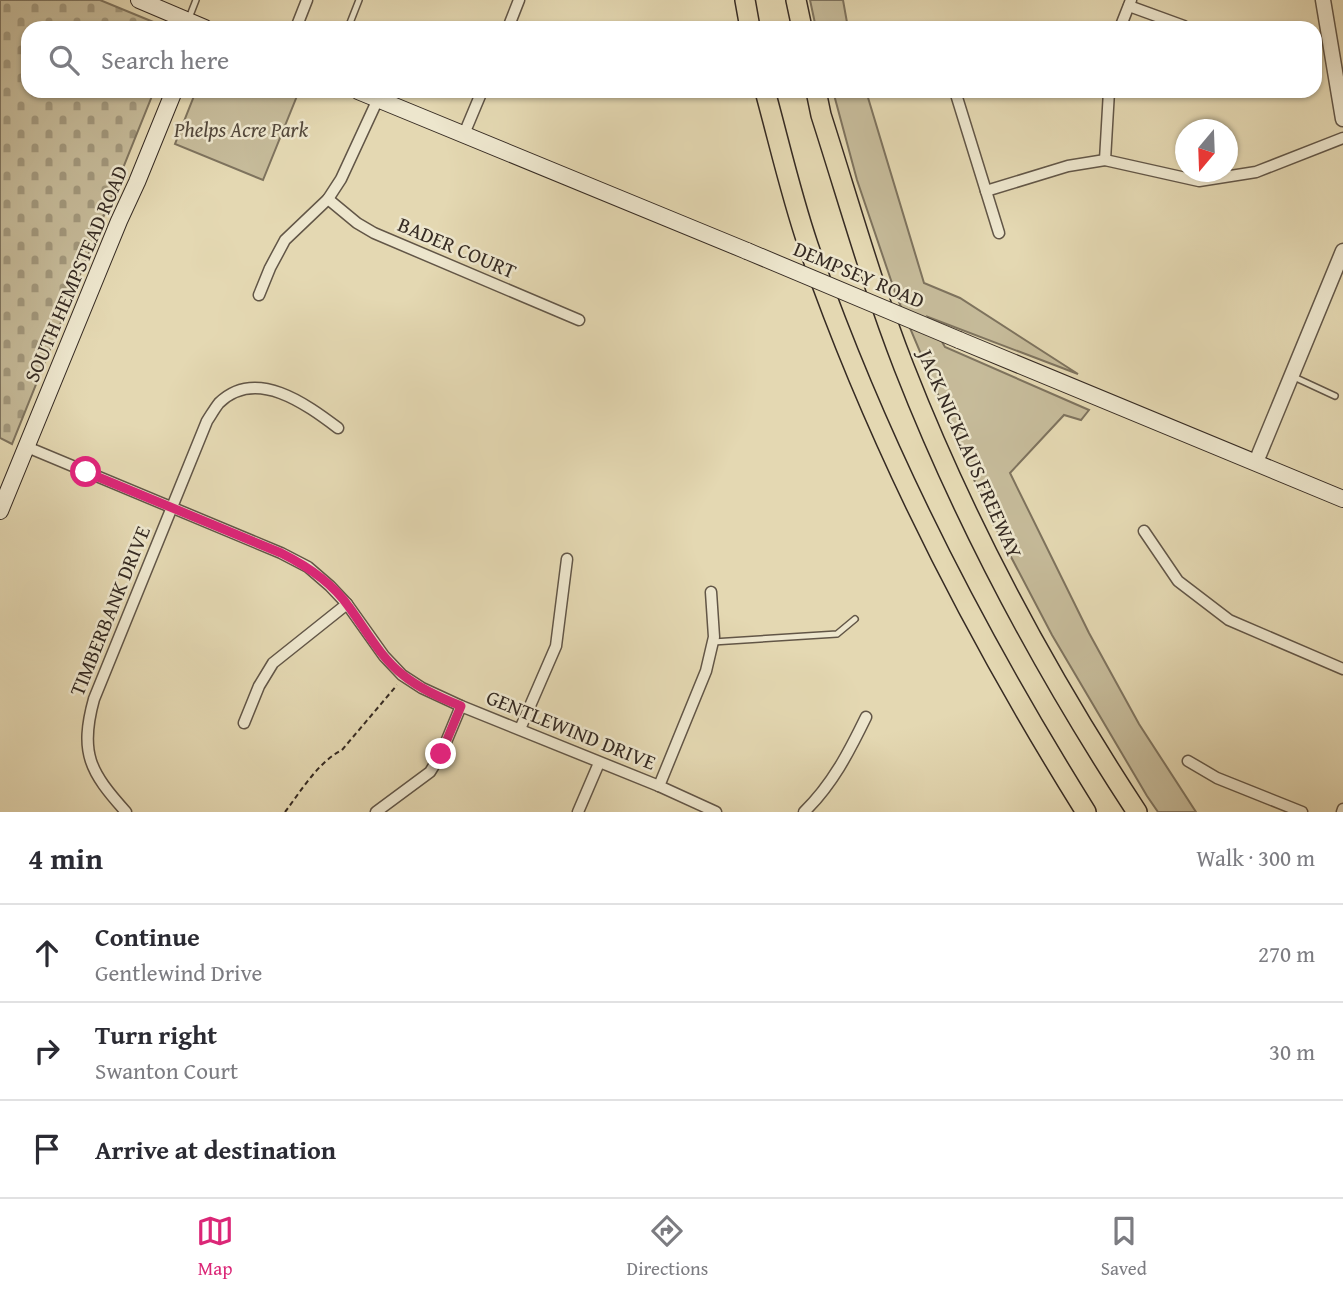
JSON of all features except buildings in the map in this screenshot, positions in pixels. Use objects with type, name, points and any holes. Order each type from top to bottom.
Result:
[{"type":"highway","points":[[745,0],[749,21]]},
{"type":"highway","points":[[796,0],[800,21]]},
{"type":"highway","points":[[767,98],[808,244],[861,384],[932,539],[977,628],[1035,731],[1086,812]]},
{"type":"highway","name":"JACK NICKLAUS FREEWAY","points":[[817,98],[876,288],[904,366],[946,468],[1024,625],[1099,755],[1137,812]]},
{"type":"main road","points":[[139,0],[187,21]]},
{"type":"main road","name":"SOUTH HEMPSTEAD ROAD","points":[[0,511],[171,98]]},
{"type":"main road","name":"DEMPSEY ROAD","points":[[378,99],[1343,499]]},
{"type":"street","points":[[299,21],[307,0]]},
{"type":"street","points":[[511,21],[519,0]]},
{"type":"street","points":[[1323,0],[1343,119]]},
{"type":"street","points":[[1123,21],[1130,3],[1172,21]]},
{"type":"street","points":[[464,134],[479,98]]},
{"type":"street","points":[[957,98],[999,233]]},
{"type":"street","points":[[1105,160],[1109,98]]},
{"type":"street","points":[[259,295],[285,240],[328,199],[353,157],[378,99]]},
{"type":"street","points":[[986,191],[1068,166],[1105,160],[1199,181],[1256,172],[1343,138]]},
{"type":"street","name":"BADER COURT","points":[[328,199],[374,233],[579,320]]},
{"type":"street","points":[[1256,462],[1343,251]]},
{"type":"street","name":"TIMBERBANK DRIVE","points":[[109,812],[123,808],[99,780],[88,754],[86,726],[94,699],[207,421],[219,403],[236,391],[252,387],[268,389],[305,403],[338,428]]},
{"type":"street","name":"GENTLEWIND DRIVE","points":[[27,447],[281,553],[308,567],[348,604],[384,656],[402,675],[422,688],[716,812]]},
{"type":"street","points":[[1144,531],[1178,581],[1229,620],[1343,669]]},
{"type":"street","points":[[520,729],[556,646],[567,559]]},
{"type":"street","points":[[659,786],[706,671],[713,642],[711,592]]},
{"type":"street","points":[[244,723],[259,686],[273,663],[348,604]]},
{"type":"street","points":[[376,812],[430,772],[441,754],[461,706]]},
{"type":"street","points":[[804,812],[820,796],[846,759],[866,718]]},
{"type":"street","points":[[1188,761],[1217,778],[1302,812]]},
{"type":"street","points":[[578,812],[598,763]]},
{"type":"lane","points":[[195,0],[197,21]]},
{"type":"lane","points":[[351,21],[359,0]]},
{"type":"lane","points":[[1292,376],[1335,396]]},
{"type":"lane","points":[[713,642],[837,635],[855,619]]},
{"type":"path","points":[[285,812],[317,770],[342,750],[398,684],[402,675]]},
{"type":"green space","points":[[0,0],[100,0],[151,21],[21,21],[21,98],[151,98],[12,444],[0,438]]},
{"type":"green space","points":[[810,0],[843,0],[847,21],[814,21]]},
{"type":"green space","name":"Phelps Acre Park","points":[[193,98],[296,98],[263,180],[175,144]]},
{"type":"green space","points":[[835,98],[868,98],[924,283],[960,298],[1078,374],[928,317],[945,347],[1089,410],[1081,420],[1064,415],[1010,473],[1089,633],[1139,724],[1196,812],[1158,812],[1052,635],[989,515],[896,295],[857,180]]},
{"type":"route","points":[[86,472],[281,553],[308,567],[348,604],[384,656],[402,675],[422,688],[461,706],[441,754]]}]
